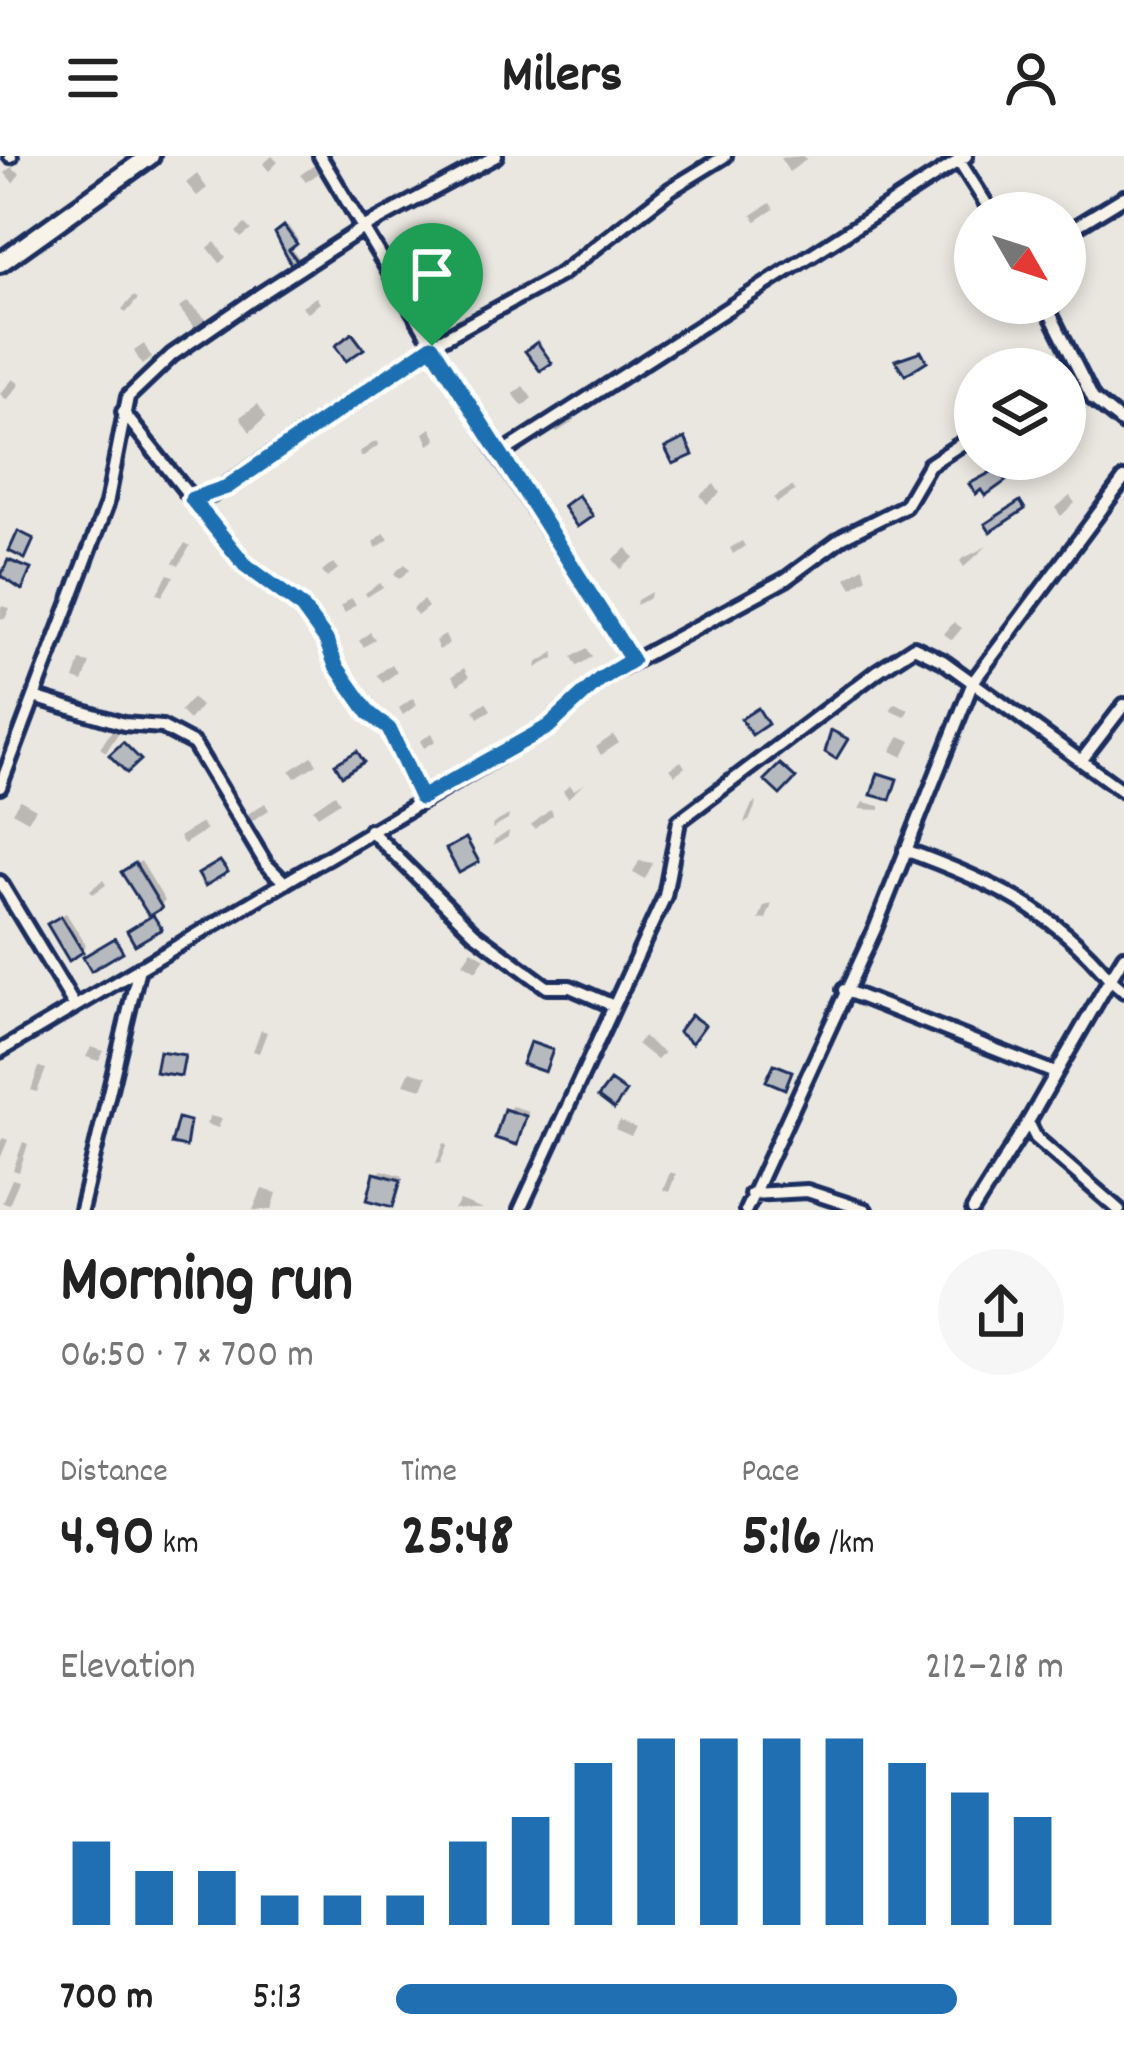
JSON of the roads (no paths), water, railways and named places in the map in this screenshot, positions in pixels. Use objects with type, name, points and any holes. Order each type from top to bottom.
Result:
[{"type":"main road","points":[[0,263],[9,249],[149,156]]},
{"type":"street","points":[[320,156],[432,346],[632,660]]},
{"type":"street","points":[[0,787],[107,504],[128,397],[172,355],[363,228],[496,156]]},
{"type":"street","points":[[192,499],[227,487],[432,346],[562,274],[671,189],[725,156]]},
{"type":"street","points":[[500,455],[960,158],[980,192]]},
{"type":"street","points":[[1086,220],[1124,197]]},
{"type":"street","points":[[1086,385],[1093,399],[1124,424]]},
{"type":"street","points":[[123,412],[245,565],[301,606],[369,713],[389,729],[421,798]]},
{"type":"street","points":[[0,1051],[73,1003],[548,727],[599,680],[632,660],[786,579],[843,537],[904,506],[929,465],[954,449]]},
{"type":"street","points":[[746,1210],[905,850],[973,682],[1124,479]]},
{"type":"street","points":[[520,1210],[665,896],[679,821],[914,647],[973,682],[1124,792]]},
{"type":"street","points":[[34,698],[124,724],[162,727],[194,744],[266,864],[285,883]]},
{"type":"street","points":[[1082,760],[1124,705]]},
{"type":"street","points":[[370,830],[474,934],[547,987],[571,987],[614,1006]]},
{"type":"street","points":[[905,850],[974,874],[1075,936],[1124,991]]},
{"type":"street","points":[[0,882],[73,1003]]},
{"type":"street","points":[[973,1210],[1124,956]]},
{"type":"street","points":[[81,1210],[140,968]]},
{"type":"street","points":[[844,990],[1055,1073]]},
{"type":"street","points":[[1028,1122],[1036,1138],[1119,1210]]},
{"type":"street","points":[[751,1194],[807,1191],[865,1210]]}]
